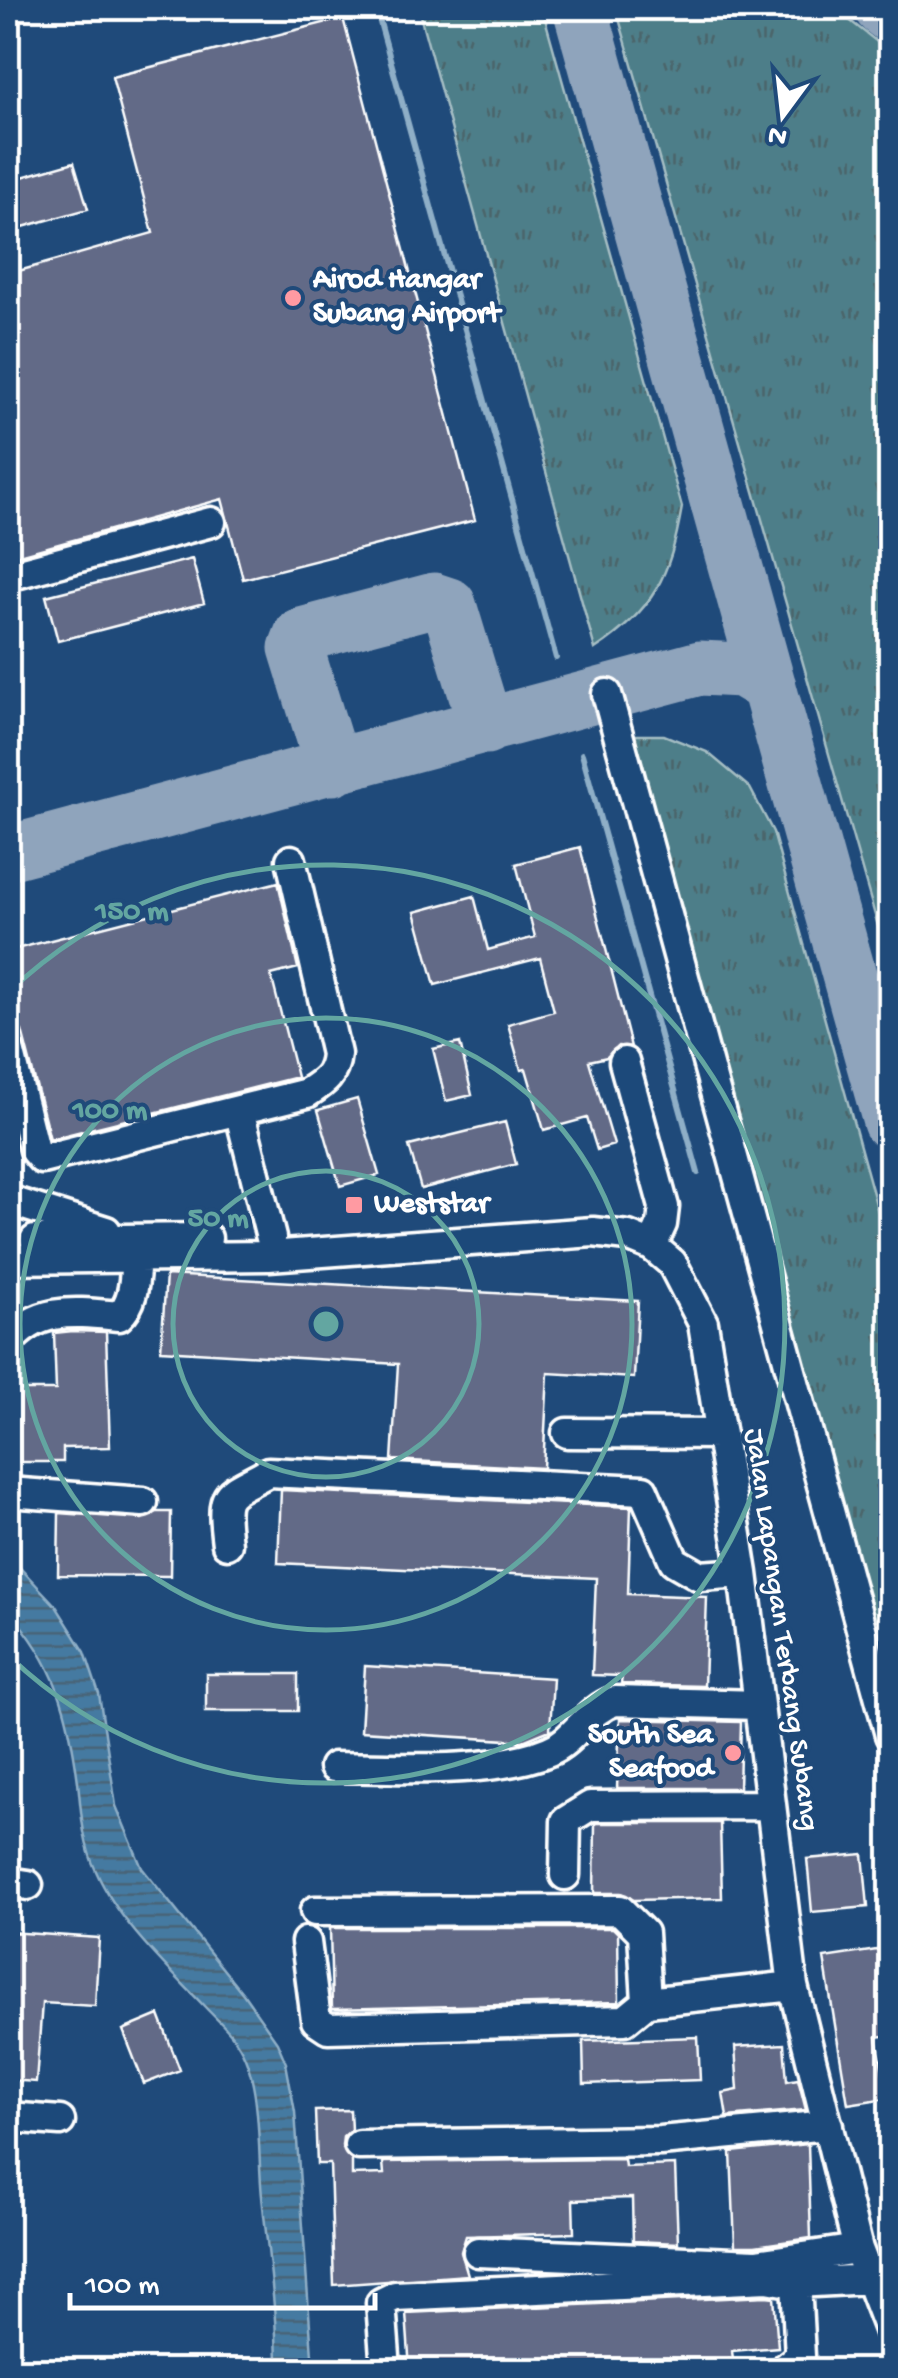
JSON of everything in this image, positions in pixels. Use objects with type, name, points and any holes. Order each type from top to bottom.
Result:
[{"type":"street","points":[[8,576],[211,522]]},
{"type":"street","points":[[607,694],[890,1734]]},
{"type":"street","points":[[10,1053],[34,1150],[42,1159],[307,1093],[329,1080],[336,1054],[291,860]]},
{"type":"street","points":[[8,1240],[269,1256],[593,1232],[628,1236],[652,1246],[662,1224],[664,1207],[624,1062]]},
{"type":"street","points":[[239,1110],[271,1238]]},
{"type":"street","points":[[8,1200],[132,1248]]},
{"type":"street","points":[[8,1259],[271,1238],[348,1248]]},
{"type":"street","name":"Jalan Lapangan Terbang Subang","points":[[652,1246],[672,1263],[703,1323],[743,1573],[793,1986],[858,2250],[890,2332]]},
{"type":"street","points":[[8,1342],[22,1325],[50,1314],[119,1316],[125,1312],[131,1297],[132,1248]]},
{"type":"street","points":[[567,1433],[721,1434]]},
{"type":"street","points":[[227,1544],[223,1515],[230,1492],[268,1472],[643,1490],[674,1561],[700,1576],[743,1573]]},
{"type":"street","points":[[8,1492],[143,1502]]},
{"type":"street","points":[[334,1767],[406,1768],[527,1758],[566,1744],[591,1715],[615,1701],[759,1705]]},
{"type":"street","points":[[565,1875],[566,1820],[590,1806],[772,1805]]},
{"type":"street","points":[[316,1911],[620,1910],[643,1932],[647,2002]]},
{"type":"street","points":[[306,1942],[316,2020],[328,2028],[625,2020],[647,2002],[793,1986]]},
{"type":"street","points":[[8,2118],[60,2121]]},
{"type":"street","points":[[359,2145],[660,2142],[828,2125]]},
{"type":"street","points":[[478,2252],[756,2264],[858,2250]]},
{"type":"street","points":[[386,2370],[381,2304],[395,2296],[767,2278],[796,2283],[869,2279]]},
{"type":"street","points":[[783,2370],[800,2356],[796,2283]]},
{"type":"green space","points":[[418,8],[542,8],[682,507],[672,553],[656,589],[632,620],[595,649]]},
{"type":"green space","points":[[616,8],[834,8],[890,52],[890,968]]},
{"type":"green space","points":[[623,735],[664,735],[707,752],[750,788],[773,832],[890,1255],[890,1708]]},
{"type":"water","points":[[8,1555],[56,1606],[85,1652],[99,1694],[116,1806],[142,1868],[244,1995],[277,2042],[286,2063],[295,2112],[313,2370],[277,2370],[255,2095],[245,2057],[229,2032],[117,1909],[96,1871],[85,1839],[70,1733],[58,1690],[38,1649],[8,1610]]},
{"type":"building","name":"Airod Hangar Subang Airport","points":[[343,18],[475,520],[243,579],[222,499],[8,558],[8,274],[153,233],[112,77]]},
{"type":"building","points":[[74,162],[88,209],[8,231],[8,181]]},
{"type":"building","points":[[192,559],[204,603],[58,641],[46,596]]},
{"type":"building","points":[[580,847],[631,1047],[618,1046],[607,1057],[589,1061],[614,1145],[597,1150],[587,1118],[544,1130],[526,1069],[521,1070],[508,1024],[554,1011],[540,958],[435,985],[415,912],[474,896],[488,950],[535,937],[516,864]]},
{"type":"building","points":[[278,882],[298,968],[271,975],[297,1077],[50,1139],[22,1031],[8,1034],[8,951]]},
{"type":"building","points":[[460,1043],[472,1095],[446,1101],[433,1049]]},
{"type":"building","points":[[357,1099],[379,1175],[340,1186],[318,1110]]},
{"type":"building","points":[[505,1122],[516,1164],[421,1189],[409,1146]]},
{"type":"building","points":[[166,1275],[638,1301],[634,1378],[548,1373],[543,1468],[392,1460],[398,1364],[161,1350]]},
{"type":"building","points":[[106,1332],[110,1447],[63,1448],[63,1462],[20,1462],[20,1390],[56,1390],[54,1333]]},
{"type":"building","points":[[281,1490],[631,1507],[628,1594],[707,1597],[704,1686],[621,1684],[622,1676],[592,1675],[596,1578],[278,1563]]},
{"type":"building","points":[[157,1512],[171,1512],[170,1576],[58,1575],[59,1513],[142,1519]]},
{"type":"building","points":[[365,1666],[553,1678],[550,1730],[523,1741],[361,1731]]},
{"type":"building","points":[[206,1674],[298,1674],[298,1711],[206,1711]]},
{"type":"building","points":[[620,1719],[741,1722],[739,1788],[617,1788]]},
{"type":"building","points":[[595,1823],[720,1823],[722,1898],[634,1900],[621,1893],[594,1893]]},
{"type":"building","points":[[863,1854],[868,1907],[812,1912],[807,1859]]},
{"type":"building","points":[[330,1928],[613,1928],[618,1933],[619,2002],[332,2009]]},
{"type":"building","points":[[8,1932],[99,1938],[95,2006],[42,2003],[36,2082],[8,2080]]},
{"type":"building","points":[[890,1948],[890,2035],[877,2037],[887,2098],[848,2104],[824,1958]]},
{"type":"building","points":[[159,2015],[180,2070],[144,2084],[123,2030]]},
{"type":"building","points":[[698,2037],[700,2080],[584,2084],[583,2041]]},
{"type":"building","points":[[784,2044],[787,2081],[798,2079],[806,2110],[727,2117],[723,2093],[738,2090],[735,2047]]},
{"type":"building","points":[[350,2110],[351,2130],[343,2137],[342,2146],[352,2161],[352,2175],[384,2174],[383,2162],[624,2159],[625,2167],[675,2165],[678,2243],[633,2241],[632,2198],[573,2200],[574,2233],[466,2236],[461,2252],[468,2275],[334,2285],[330,2164],[317,2164],[315,2111]]},
{"type":"building","points":[[808,2144],[811,2238],[735,2246],[731,2152]]},
{"type":"building","points":[[774,2297],[778,2347],[732,2351],[733,2359],[573,2370],[410,2370],[406,2313]]},
{"type":"waterway","points":[[376,8],[556,658]]},
{"type":"waterway","points":[[582,754],[698,1173]]},
{"type":"taxiway","points":[[580,8],[890,1122]]},
{"type":"taxiway","points":[[881,8],[890,15]]},
{"type":"taxiway","points":[[333,768],[296,648],[301,635],[434,600],[449,605],[486,727]]},
{"type":"taxiway","points":[[8,853],[700,668],[742,670],[769,686]]},
{"type":"place","name":"Airod Hangar Subang Airport","points":[[293,298]]},
{"type":"place","name":"Weststar","points":[[354,1205]]},
{"type":"place","name":"South Sea Seafood","points":[[733,1753]]}]
